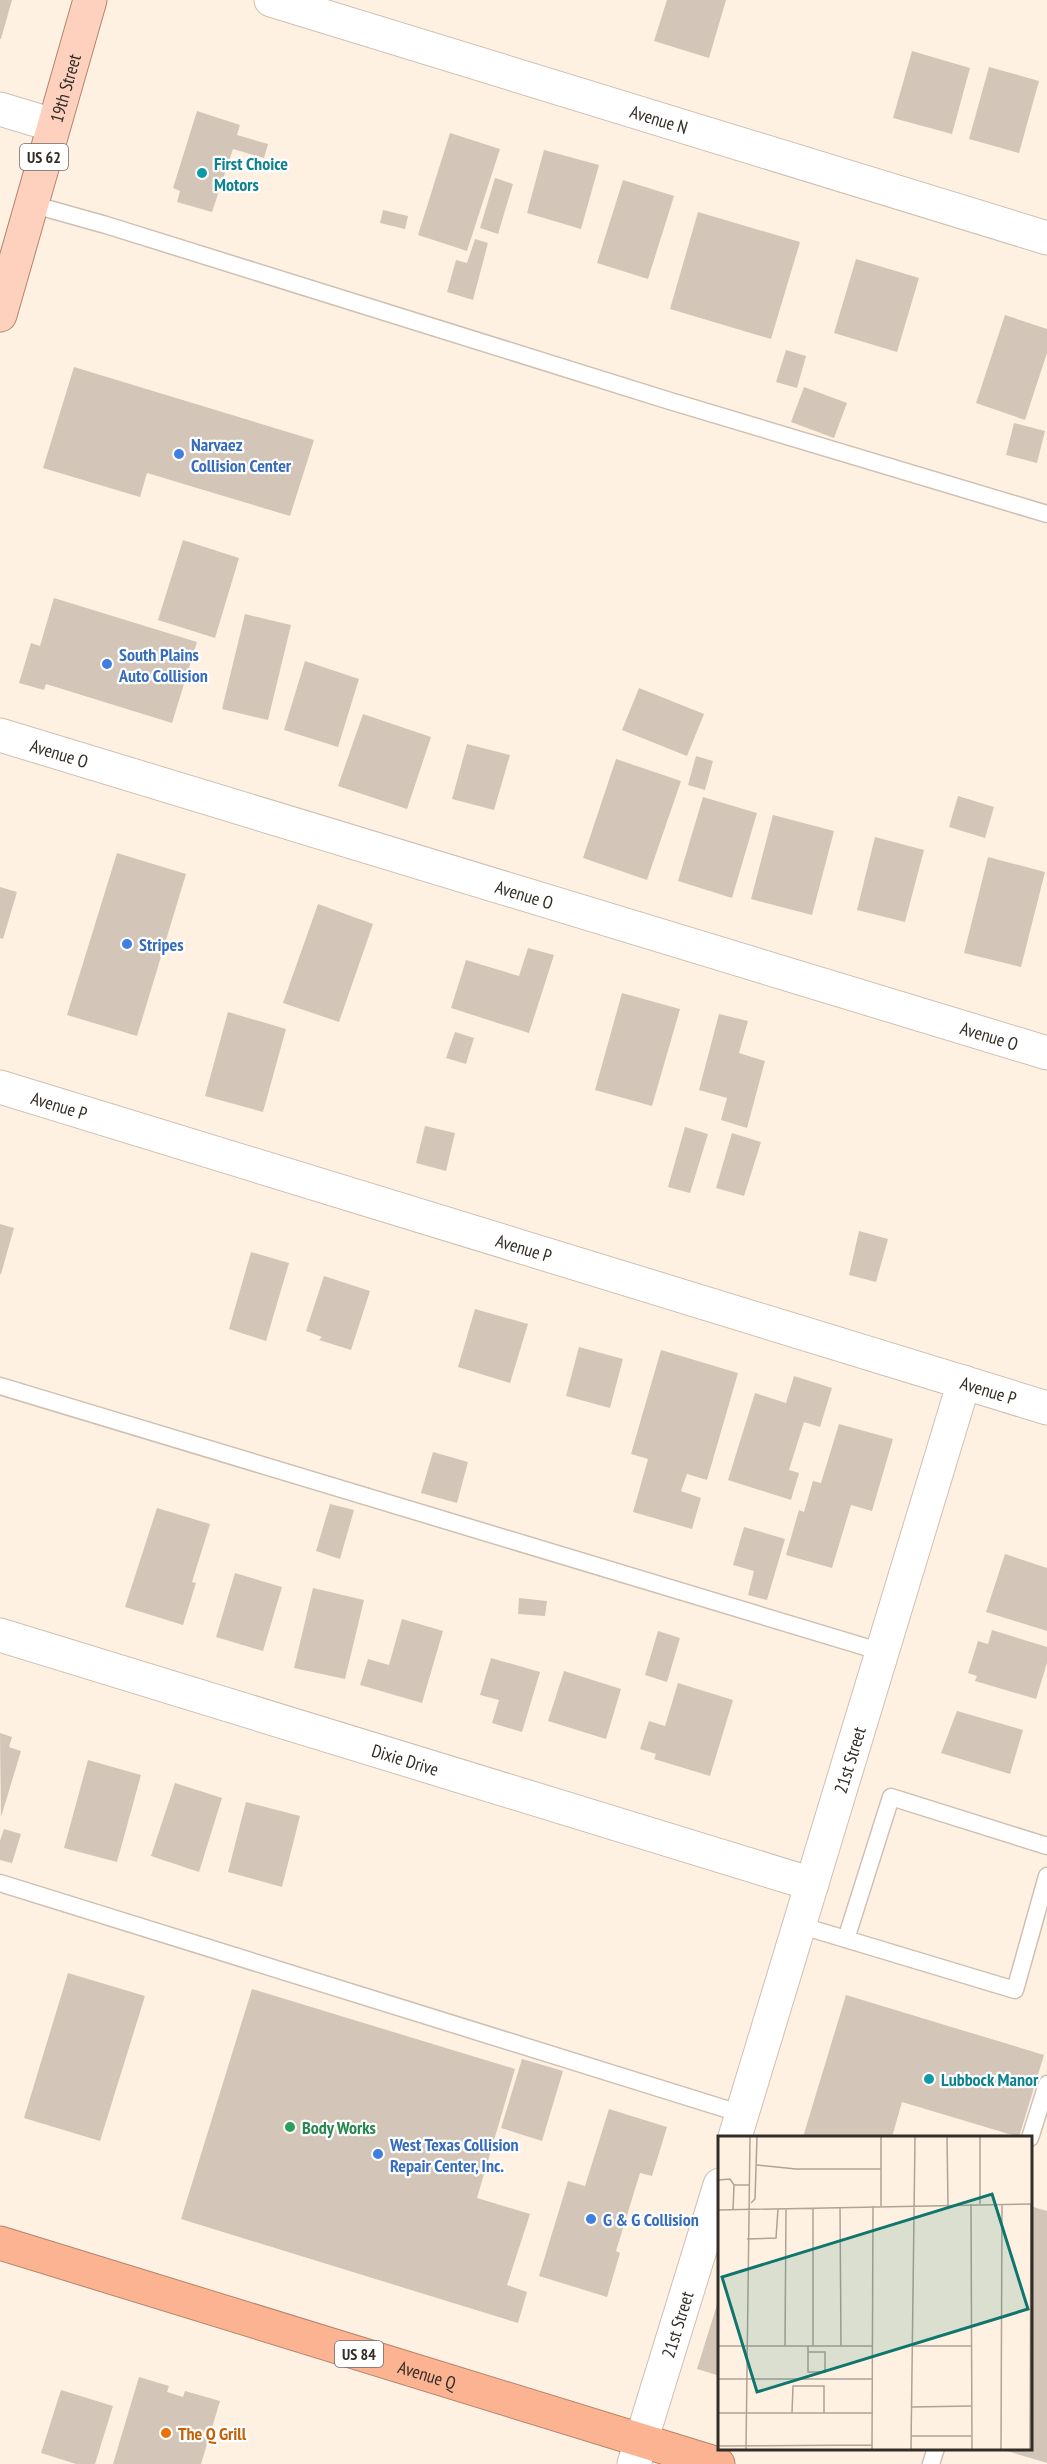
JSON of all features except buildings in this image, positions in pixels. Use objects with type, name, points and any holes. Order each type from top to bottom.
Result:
[{"type":"highway","name":"Avenue Q","points":[[0,2243],[638,2452],[718,2464]]},
{"type":"main road","name":"19th Street","points":[[0,315],[52,125],[90,0]]},
{"type":"street","name":"Avenue N","points":[[271,0],[1047,238]]},
{"type":"street","points":[[0,109],[52,125]]},
{"type":"street","name":"Avenue O","points":[[0,735],[1047,1053]]},
{"type":"street","name":"Avenue P","points":[[0,1087],[1047,1408]]},
{"type":"street","name":"21st Street","points":[[738,2126],[964,1382]]},
{"type":"street","name":"Dixie Drive","points":[[0,1635],[812,1884]]},
{"type":"street","name":"21st Street","points":[[638,2452],[718,2192]]},
{"type":"lane","points":[[31,204],[106,225],[659,397],[1047,514]]},
{"type":"lane","points":[[0,1386],[882,1652]]},
{"type":"lane","points":[[846,1939],[891,1797],[1047,1846]]},
{"type":"lane","points":[[799,1926],[1015,1990],[1047,1876]]},
{"type":"lane","points":[[0,1883],[738,2126]]},
{"type":"lane","points":[[1031,2136],[1047,2084]]},
{"type":"lane","points":[[931,2464],[936,2449]]},
{"type":"place","name":"First Choice Motors","points":[[202,173]]},
{"type":"place","name":"Narvaez Collision Center","points":[[179,454]]},
{"type":"place","name":"South Plains Auto Collision","points":[[107,664]]},
{"type":"place","name":"Stripes","points":[[127,944]]},
{"type":"place","name":"Lubbock Manor","points":[[929,2079]]},
{"type":"place","name":"Body Works","points":[[290,2127]]},
{"type":"place","name":"West Texas Collision Repair Center, Inc.","points":[[378,2154]]},
{"type":"place","name":"G & G Collision","points":[[591,2219]]},
{"type":"place","name":"The Q Grill","points":[[166,2433]]}]
